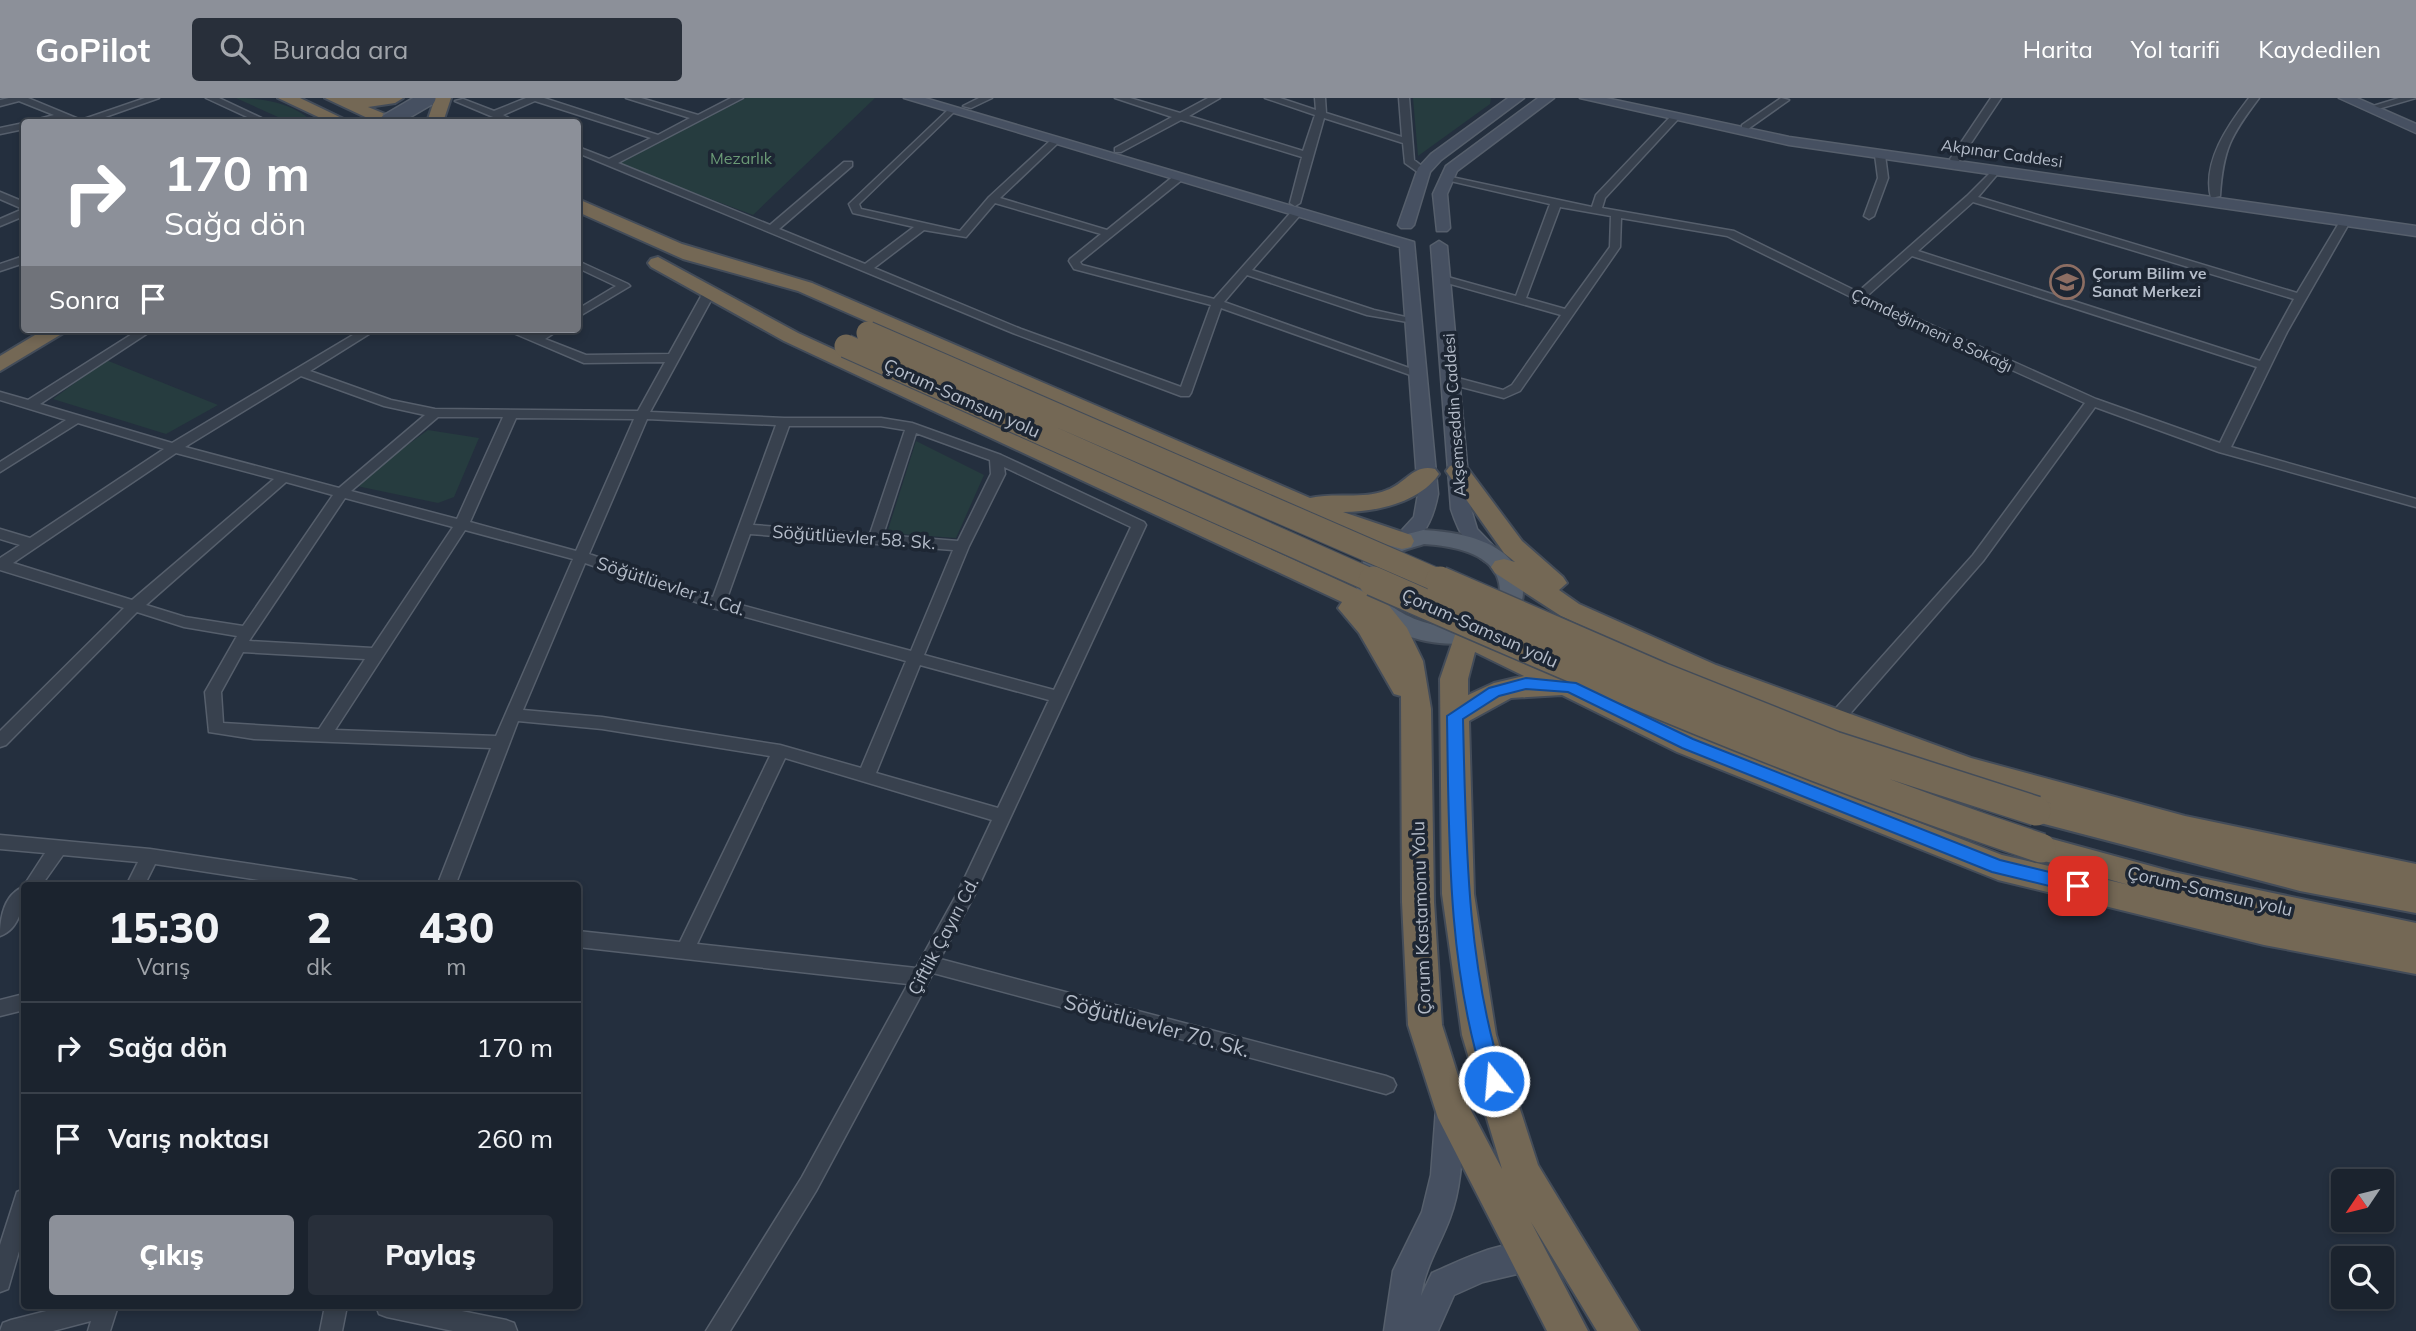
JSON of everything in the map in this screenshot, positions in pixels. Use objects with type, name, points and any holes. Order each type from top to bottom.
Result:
[{"type":"highway","points":[[286,98],[317,116]]},
{"type":"highway","points":[[333,98],[381,119]]},
{"type":"highway","points":[[343,98],[366,102],[396,98]]},
{"type":"highway","points":[[436,119],[443,98]]},
{"type":"highway","name":"Çorum-Samsun yolu","points":[[581,207],[666,256],[857,340],[1661,677],[1833,746],[2036,811],[2300,878],[2416,900]]},
{"type":"highway","name":"Çorum-Samsun yolu","points":[[635,252],[666,256]]},
{"type":"highway","points":[[666,256],[710,291],[791,337],[1377,608]]},
{"type":"highway","points":[[666,256],[806,288],[1361,529],[1402,541]]},
{"type":"highway","points":[[0,349],[28,333]]},
{"type":"highway","points":[[0,365],[53,333]]},
{"type":"highway","name":"Çorum-Samsun yolu","points":[[857,340],[1529,650],[1773,753],[1958,822],[2041,848],[2173,885],[2416,937]]},
{"type":"highway","points":[[1458,471],[1513,547],[1557,587],[1623,634]]},
{"type":"highway","points":[[1303,504],[1359,504],[1396,496],[1427,474]]},
{"type":"highway","points":[[1504,567],[1570,610],[1706,672],[1966,768],[2172,824],[2416,877]]},
{"type":"highway","points":[[1332,588],[1368,626],[1417,709]]},
{"type":"highway","name":"Çorum Kastamonu Yolu","points":[[1377,608],[1398,635],[1409,661],[1417,709],[1418,902],[1425,1025],[1450,1106],[1567,1331]]},
{"type":"highway","points":[[1619,1331],[1522,1173],[1479,1035],[1458,894],[1454,679],[1466,636],[1688,744],[1998,867],[2264,931],[2416,960]]},
{"type":"highway","points":[[1455,716],[1494,692],[1526,683],[1570,687]]},
{"type":"main road","points":[[1447,538],[1469,544],[1489,554],[1504,567],[1513,584],[1513,601],[1505,616],[1488,629],[1466,636],[1441,637],[1416,632],[1394,622],[1377,608],[1368,593],[1366,577],[1378,556],[1402,541],[1447,538]]},
{"type":"street","points":[[0,103],[20,98],[72,119]]},
{"type":"street","points":[[90,119],[154,98]]},
{"type":"street","points":[[211,98],[258,119]]},
{"type":"street","points":[[393,119],[428,98]]},
{"type":"street","points":[[494,115],[535,98],[659,138]]},
{"type":"street","points":[[631,98],[647,100],[699,118]]},
{"type":"street","points":[[608,163],[738,98]]},
{"type":"street","points":[[911,98],[1179,177],[1405,235],[1427,249],[1441,237],[1425,223],[1405,235]]},
{"type":"street","points":[[939,98],[1118,150],[1296,208]]},
{"type":"street","points":[[968,106],[987,98]]},
{"type":"street","points":[[1120,98],[1307,155]]},
{"type":"street","points":[[1118,150],[1215,98]]},
{"type":"street","points":[[1270,98],[1406,141]]},
{"type":"street","points":[[581,151],[1017,331],[1185,393],[1217,303],[1296,208],[1307,155],[1321,113],[1320,98]]},
{"type":"street","points":[[1404,98],[1409,161],[1423,171],[1436,157],[1517,98]]},
{"type":"street","points":[[1446,177],[1451,169],[1547,98]]},
{"type":"street","name":"Akpınar Caddesi","points":[[1587,98],[1789,141],[2416,231]]},
{"type":"street","name":"Akpınar Caddesi","points":[[1606,98],[1811,140],[2416,225]]},
{"type":"street","points":[[1955,159],[1996,98]]},
{"type":"street","points":[[2214,196],[2217,163],[2226,134],[2254,98]]},
{"type":"street","points":[[2346,98],[2416,129]]},
{"type":"street","points":[[2359,98],[2416,123]]},
{"type":"street","points":[[2378,106],[2411,98]]},
{"type":"street","points":[[1745,127],[1783,100]]},
{"type":"street","points":[[460,101],[504,119]]},
{"type":"street","points":[[951,110],[854,204],[857,211],[920,228],[962,235],[993,199],[1055,141]]},
{"type":"street","points":[[50,119],[63,116]]},
{"type":"street","points":[[249,119],[254,117]]},
{"type":"street","points":[[1596,211],[1600,197],[1675,117]]},
{"type":"street","points":[[0,131],[21,127]]},
{"type":"street","points":[[1869,216],[1883,178],[1880,155]]},
{"type":"street","points":[[771,230],[848,164]]},
{"type":"street","points":[[1859,297],[1971,198],[1996,170]]},
{"type":"street","name":"Akşemseddin Caddesi","points":[[1402,541],[1423,519],[1428,494],[1420,374],[1405,235],[1423,171]]},
{"type":"street","points":[[1179,177],[1074,261],[1078,267],[1217,303],[1420,374]]},
{"type":"street","name":"Akşemseddin Caddesi","points":[[1446,177],[1440,194],[1441,237],[1461,509],[1468,532],[1504,567]]},
{"type":"street","name":"Çamdeğirmeni 8.Sokağı","points":[[1446,177],[1596,211],[1730,233],[1859,297],[2092,402],[2224,449],[2416,503]]},
{"type":"street","points":[[0,195],[21,205]]},
{"type":"street","points":[[1971,198],[2298,297]]},
{"type":"street","points":[[993,199],[1107,233]]},
{"type":"street","points":[[1520,300],[1556,203]]},
{"type":"street","points":[[0,223],[21,213]]},
{"type":"street","points":[[1450,380],[1510,393],[1615,247],[1616,214]]},
{"type":"street","points":[[2224,449],[2262,365],[2298,297],[2346,220]]},
{"type":"street","points":[[866,269],[920,228]]},
{"type":"street","points":[[1910,253],[2262,365]]},
{"type":"street","points":[[0,254],[20,260]]},
{"type":"street","points":[[0,268],[20,260]]},
{"type":"street","points":[[581,265],[624,286],[581,312]]},
{"type":"street","points":[[1245,271],[1371,313],[1415,322]]},
{"type":"street","points":[[1444,279],[1569,314]]},
{"type":"street","points":[[448,882],[512,715],[642,415],[710,291]]},
{"type":"street","points":[[32,404],[142,333]]},
{"type":"street","points":[[0,564],[174,448],[364,333]]},
{"type":"street","points":[[520,333],[583,359],[673,358]]},
{"type":"street","points":[[537,339],[547,333]]},
{"type":"street","points":[[300,372],[388,403],[435,413],[642,415],[784,422],[881,422],[912,427],[996,458],[998,474],[962,546],[913,658],[866,776]]},
{"type":"street","name":"Söğütlüevler 1. Cd.","points":[[0,396],[174,448],[582,557],[718,604],[1058,697]]},
{"type":"street","points":[[1835,720],[1978,558],[2092,402]]},
{"type":"street","points":[[435,413],[341,493],[243,639],[213,692],[215,728],[254,733],[501,742]]},
{"type":"street","points":[[324,734],[462,524],[511,414]]},
{"type":"street","points":[[0,468],[76,419]]},
{"type":"street","points":[[718,604],[784,422]]},
{"type":"street","points":[[875,539],[912,427]]},
{"type":"street","name":"Çiftlik Çayırı Cd.","points":[[717,1331],[809,1184],[925,970],[1002,816],[1139,525],[996,458]]},
{"type":"street","points":[[0,741],[134,607],[283,478]]},
{"type":"street","name":"Söğütlüevler 58. Sk.","points":[[746,529],[962,546]]},
{"type":"street","points":[[0,534],[29,543]]},
{"type":"street","points":[[0,564],[243,639],[375,654]]},
{"type":"street","points":[[512,715],[601,723],[780,751],[1002,816]]},
{"type":"street","points":[[685,951],[780,751]]},
{"type":"street","points":[[0,842],[150,856],[300,882]]},
{"type":"street","points":[[34,882],[58,848]]},
{"type":"street","points":[[137,882],[150,856]]},
{"type":"street","points":[[0,928],[21,898]]},
{"type":"street","name":"Söğütlüevler 70. Sk.","points":[[581,939],[685,951],[925,970],[1386,1085]]},
{"type":"street","points":[[0,1008],[21,1003]]},
{"type":"street","points":[[1400,1331],[1409,1272],[1436,1216],[1446,1175],[1450,1106]]},
{"type":"street","points":[[0,1280],[21,1209]]},
{"type":"street","points":[[1421,1331],[1443,1284],[1482,1267],[1527,1258]]},
{"type":"street","points":[[11,1331],[95,1309]]},
{"type":"street","points":[[99,1331],[106,1309]]},
{"type":"street","points":[[331,1331],[335,1309]]},
{"type":"street","points":[[401,1309],[506,1331]]},
{"type":"green space","points":[[236,98],[277,103],[296,110],[309,119],[282,119]]},
{"type":"green space","name":"Mezarlık","points":[[746,98],[875,98],[753,215],[617,164]]},
{"type":"green space","points":[[1413,98],[1491,98],[1490,104],[1418,156]]},
{"type":"green space","points":[[106,360],[218,405],[166,434],[53,399]]},
{"type":"green space","points":[[428,430],[479,438],[454,497],[438,503],[352,485]]},
{"type":"green space","points":[[916,441],[984,475],[956,538],[887,533]]},
{"type":"place","name":"Çorum Bilim ve Sanat Merkezi","points":[[2067,282]]},
{"type":"route","points":[[1494,1081],[1479,1035],[1458,894],[1455,716],[1494,692],[1526,683],[1570,687],[1688,744],[1998,867],[2078,886]]}]
